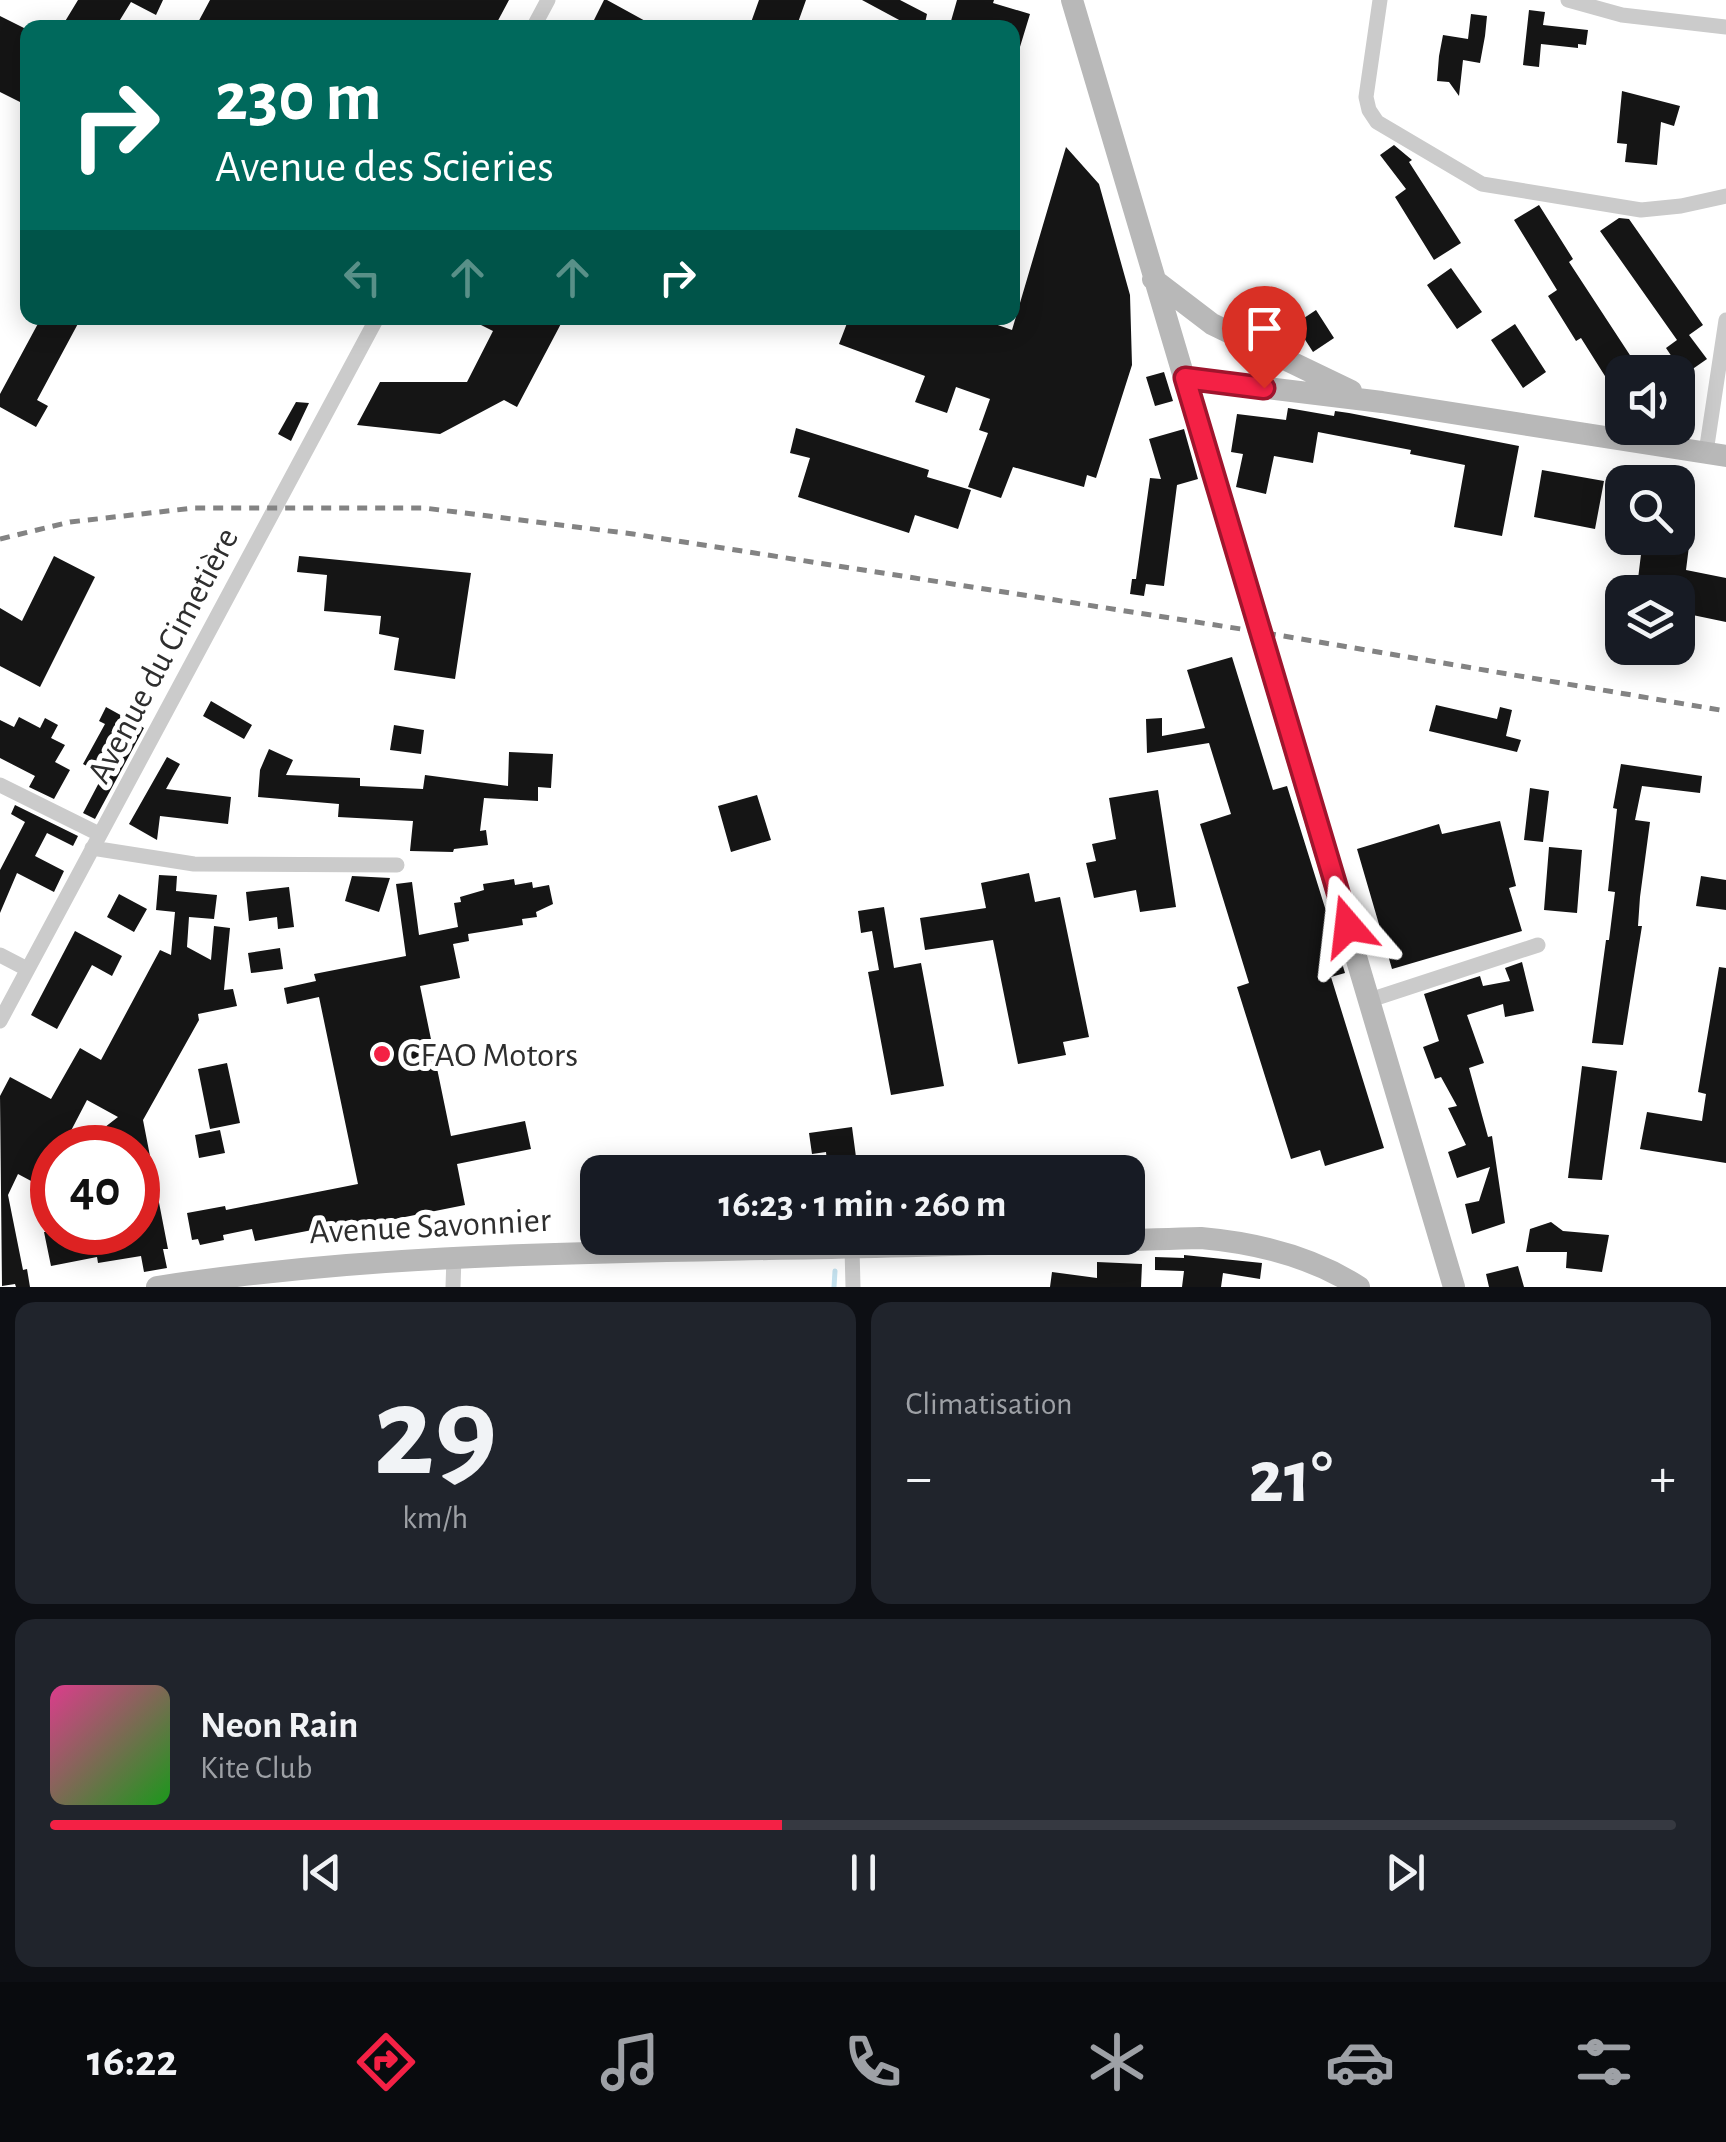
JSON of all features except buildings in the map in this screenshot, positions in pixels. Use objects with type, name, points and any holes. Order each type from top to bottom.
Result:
[{"type":"street","points":[[1072,0],[1454,1287]]},
{"type":"street","points":[[1380,0],[1366,97],[1369,110],[1378,122],[1461,174],[1482,184],[1641,210],[1726,196]]},
{"type":"street","points":[[1568,0],[1599,4],[1622,15],[1726,27]]},
{"type":"street","points":[[1153,279],[1212,324],[1299,368],[1382,402]]},
{"type":"street","points":[[1185,378],[1382,402],[1716,454],[1726,320]]},
{"type":"street","name":"Avenue du Cimetière","points":[[0,1021],[373,325]]},
{"type":"street","points":[[0,784],[95,841],[194,864],[397,865]]},
{"type":"street","points":[[1370,1000],[1538,945]]},
{"type":"street","points":[[0,954],[27,969]]},
{"type":"street","name":"Avenue Savonnier","points":[[1145,1240],[1234,1241],[1296,1256],[1328,1268],[1359,1287]]},
{"type":"street","name":"Avenue Savonnier","points":[[157,1287],[337,1264],[580,1254]]},
{"type":"street","points":[[852,1255],[853,1287]]},
{"type":"street","points":[[453,1287],[454,1257]]},
{"type":"waterway","points":[[834,1287],[835,1271]]},
{"type":"railway","points":[[0,539],[70,522],[194,508],[424,508],[633,534],[1260,632],[1726,711]]},
{"type":"place","name":"CFAO Motors","points":[[382,1054]]},
{"type":"route","points":[[1264,388],[1185,378],[1348,926]]}]
